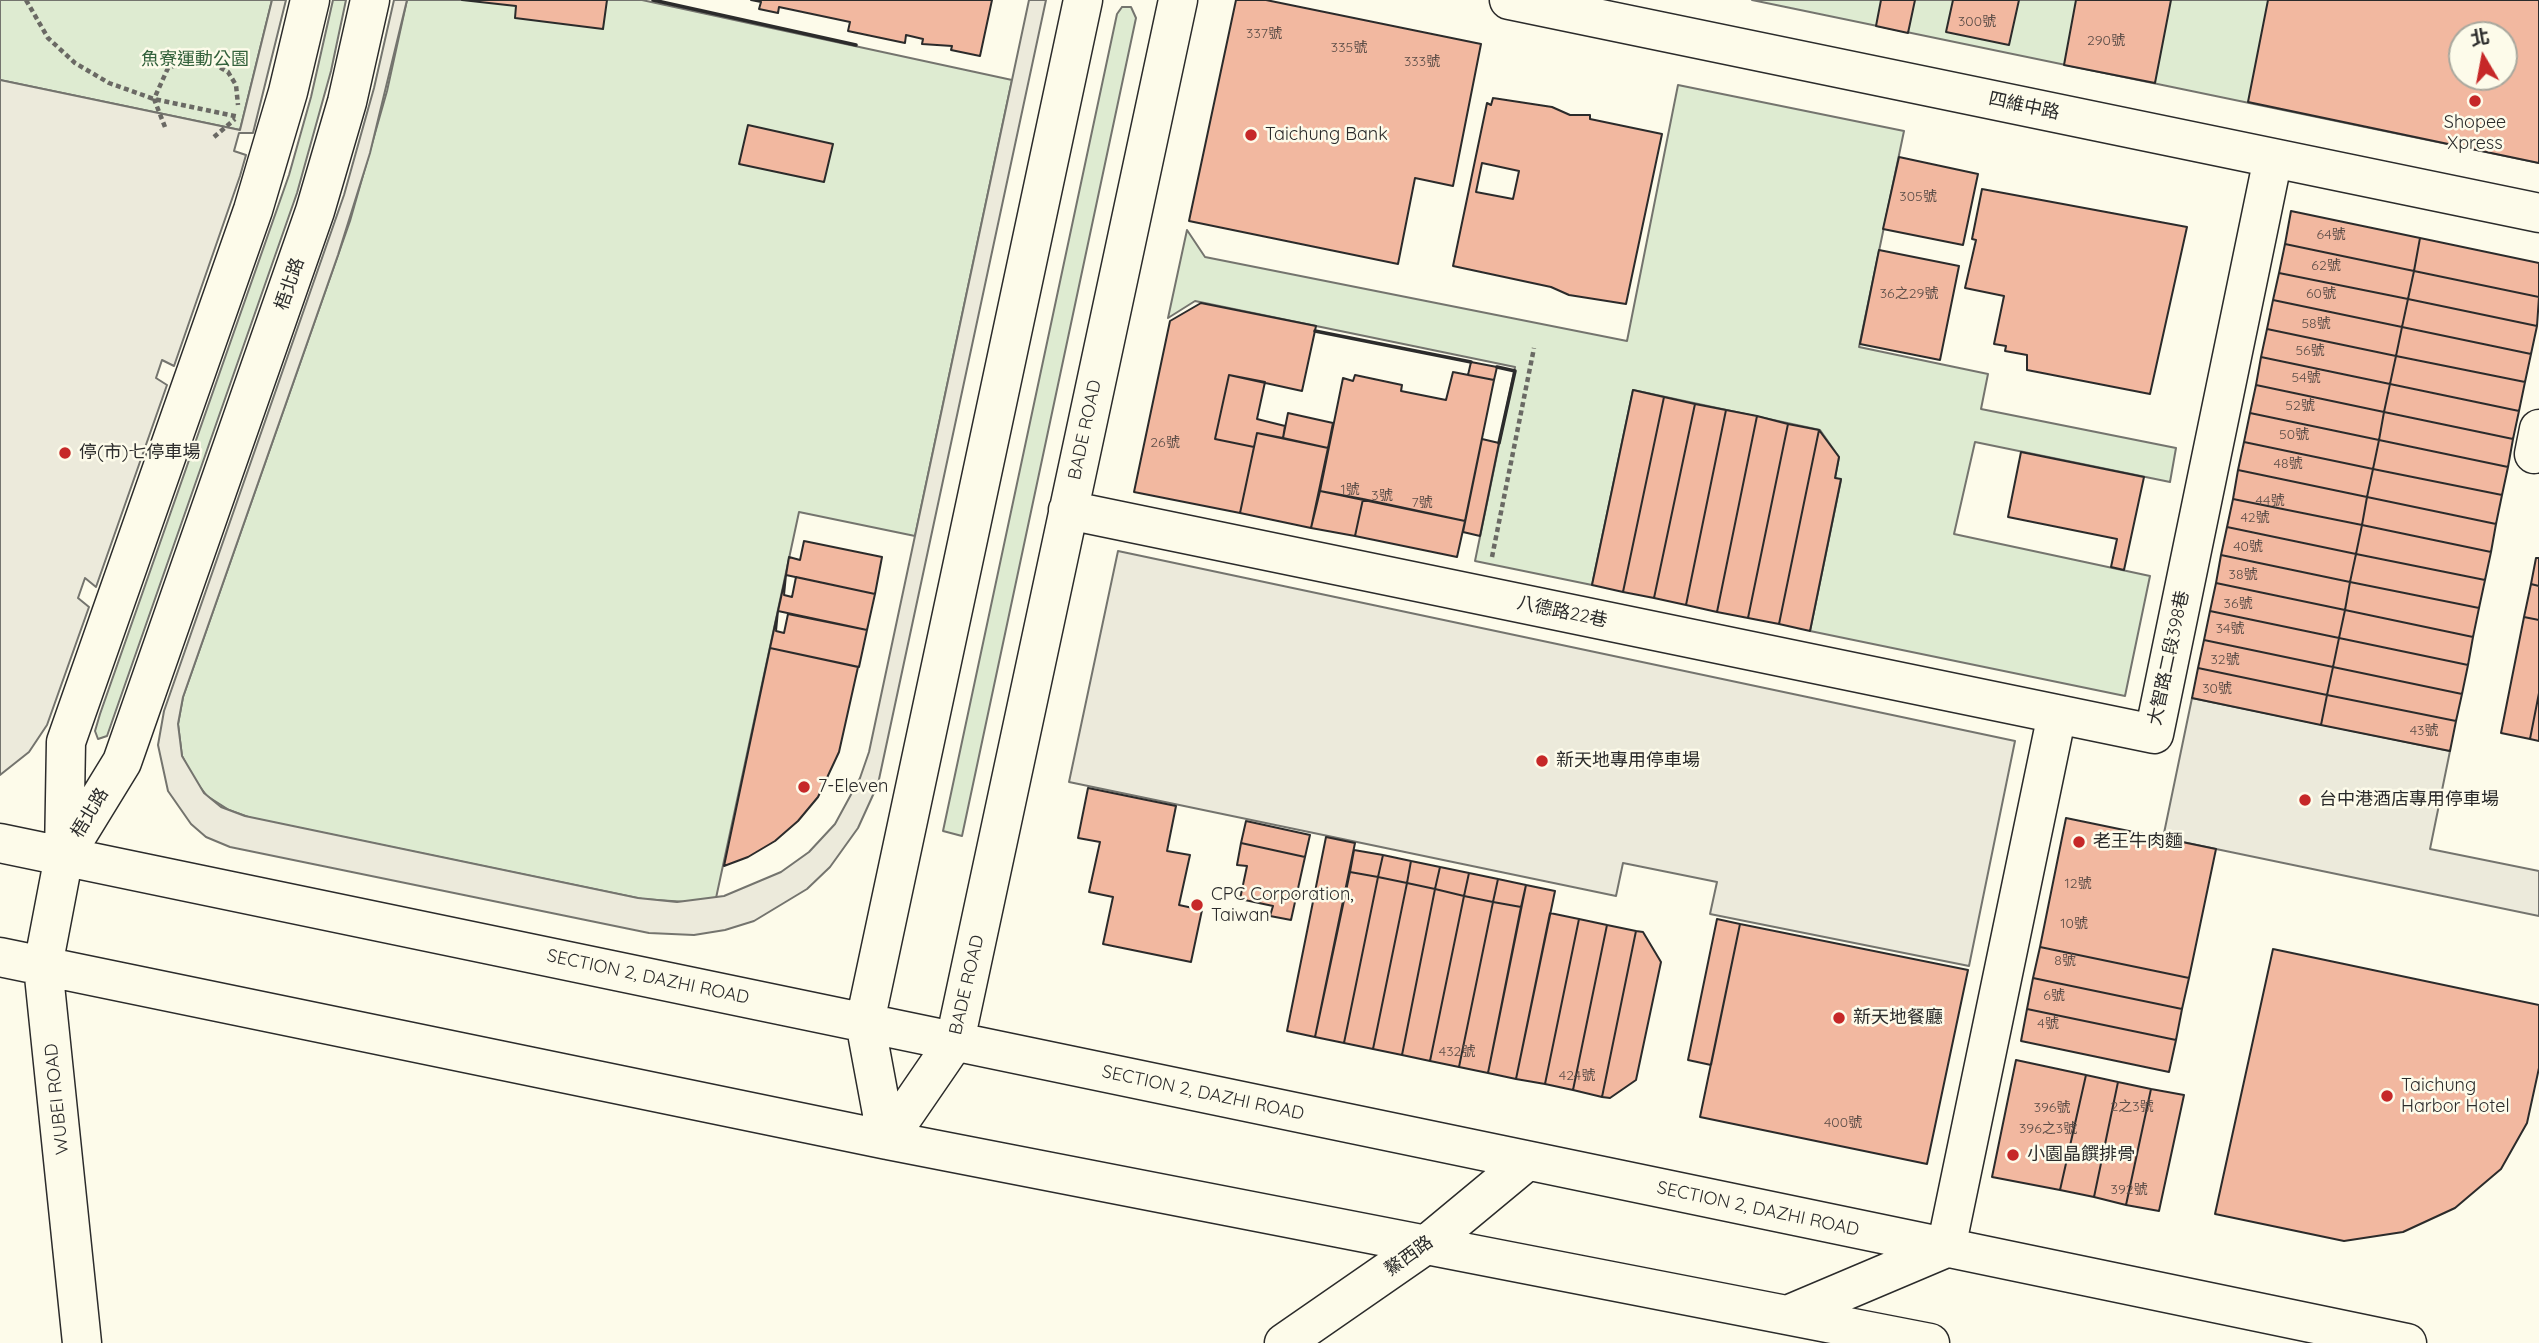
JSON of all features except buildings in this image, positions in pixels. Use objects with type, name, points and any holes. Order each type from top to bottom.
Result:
[{"type":"street","name":"梧北路","points":[[64,856],[66,742],[259,192],[288,92],[310,0]]},
{"type":"street","name":"梧北路","points":[[64,856],[122,762],[315,211],[347,102],[370,0]]},
{"type":"street","points":[[887,1140],[865,1022],[1083,0]]},
{"type":"street","name":"BADE ROAD","points":[[887,1140],[956,1041],[1178,0]]},
{"type":"street","name":"四維中路","points":[[1508,0],[2539,213]]},
{"type":"street","name":"大智路二段398巷","points":[[2057,714],[2154,734],[2273,158]]},
{"type":"street","name":"八德路22巷","points":[[1068,510],[2057,714]]},
{"type":"street","points":[[1840,1334],[1946,1248],[2057,714]]},
{"type":"street","name":"SECTION 2, DAZHI ROAD","points":[[0,843],[2407,1343]]},
{"type":"street","name":"WUBEI ROAD","points":[[64,856],[43,966],[82,1343]]},
{"type":"street","points":[[0,957],[887,1140],[1427,1244],[1787,1329],[1930,1343]]},
{"type":"street","name":"鰲西路","points":[[1284,1343],[1427,1244],[1527,1161]]},
{"type":"street","points":[[1787,1329],[1946,1248]]},
{"type":"path","points":[[26,0],[48,38],[75,63],[109,83],[154,99],[241,118]]},
{"type":"path","points":[[165,127],[154,99],[169,68],[191,60],[212,63],[228,72],[236,85],[241,118]]},
{"type":"path","points":[[214,137],[241,118]]},
{"type":"path","points":[[1484,596],[1534,348]]},
{"type":"green space","name":"魚寮運動公園","points":[[0,0],[272,0],[240,130],[0,80]]},
{"type":"green space","points":[[333,0],[346,0],[331,71],[297,193],[107,736],[98,739],[95,731],[100,714],[289,175],[311,97]]},
{"type":"green space","points":[[407,0],[642,0],[1012,80],[915,536],[799,512],[716,898],[686,902],[642,899],[251,818],[229,810],[207,796],[193,778],[182,756],[178,724],[183,697],[350,221],[387,91]]},
{"type":"green space","points":[[1752,0],[2539,0],[2539,163]]},
{"type":"green space","points":[[1122,7],[1131,7],[1136,18],[962,836],[943,831],[1117,14]]},
{"type":"green space","points":[[1678,85],[1904,131],[1859,347],[1988,374],[1981,409],[2176,448],[2170,482],[1975,442],[1954,534],[2150,576],[2125,696],[1810,631],[1841,480],[1835,478],[1839,457],[1820,430],[1633,390],[1592,585],[1475,561],[1515,367],[1195,301],[1168,318],[1187,230],[1205,257],[1627,341]]},
{"type":"shaded area","name":"停(市)七停車場","points":[[272,0],[286,0],[253,133],[239,133],[234,151],[246,155],[174,366],[162,360],[156,378],[167,385],[96,587],[85,578],[78,598],[89,607],[47,725],[29,752],[0,775],[0,80],[240,130]]},
{"type":"shaded area","points":[[394,0],[407,0],[370,153],[338,255],[183,697],[178,724],[182,756],[204,793],[221,807],[245,816],[638,898],[677,902],[724,896],[781,872],[809,852],[835,824],[860,778],[869,752],[1029,0],[1046,0],[878,784],[858,828],[830,867],[807,889],[754,921],[725,930],[694,935],[649,933],[230,847],[206,837],[191,824],[168,791],[158,745],[164,711],[344,195],[374,88]]},
{"type":"shaded area","name":"新天地專用停車場","points":[[1118,551],[2015,741],[1969,966],[1710,914],[1717,882],[1623,863],[1616,896],[1069,782]]},
{"type":"shaded area","name":"台中港酒店專用停車場","points":[[2192,698],[2450,751],[2430,849],[2539,871],[2539,916],[2163,838]]},
{"type":"wall","points":[[653,0],[856,45]]},
{"type":"wall","points":[[1315,331],[1471,362]]},
{"type":"wall","points":[[1497,367],[1515,371],[1499,443]]},
{"type":"place","name":"Shopee Xpress","points":[[2475,101]]},
{"type":"place","name":"Taichung Bank","points":[[1251,135]]},
{"type":"place","name":"停(市)七停車場","points":[[65,453]]},
{"type":"place","name":"新天地專用停車場","points":[[1542,761]]},
{"type":"place","name":"7-Eleven","points":[[804,787]]},
{"type":"place","name":"台中港酒店專用停車場","points":[[2305,800]]},
{"type":"place","name":"老王牛肉麵","points":[[2079,842]]},
{"type":"place","name":"CPC Corporation, Taiwan","points":[[1197,905]]},
{"type":"place","name":"新天地餐廳","points":[[1839,1018]]},
{"type":"place","name":"Taichung Harbor Hotel","points":[[2387,1096]]},
{"type":"place","name":"小園晶饌排骨","points":[[2013,1155]]}]
